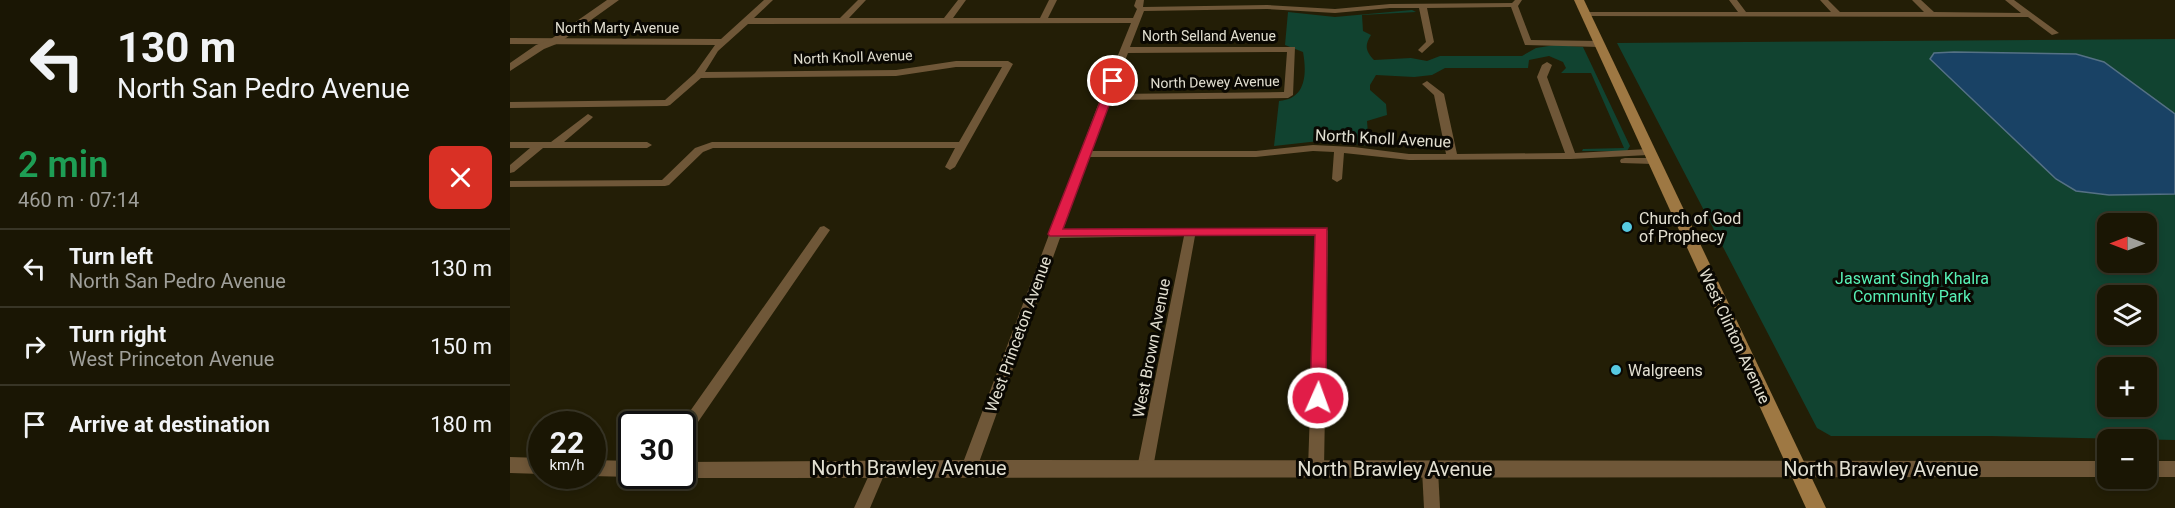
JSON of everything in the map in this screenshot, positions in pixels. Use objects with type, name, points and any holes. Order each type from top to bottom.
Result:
[{"type":"main road","name":"West Clinton Avenue","points":[[1579,0],[1816,508]]},
{"type":"street","points":[[510,68],[540,47],[555,41],[614,0]]},
{"type":"street","points":[[510,105],[667,103],[699,75],[710,55],[769,0]]},
{"type":"street","points":[[842,21],[862,0]]},
{"type":"street","points":[[946,21],[962,0]]},
{"type":"street","points":[[1042,21],[1053,0]]},
{"type":"street","points":[[1733,0],[1744,15]]},
{"type":"street","points":[[1824,0],[1838,15]]},
{"type":"street","points":[[1916,0],[1932,15]]},
{"type":"street","points":[[2009,0],[2055,33]]},
{"type":"street","points":[[746,21],[1042,21],[1139,10],[1268,7],[1335,11],[1351,5],[1423,6],[1516,3],[1527,40],[1597,40]]},
{"type":"street","points":[[1422,50],[1430,42],[1423,6]]},
{"type":"street","name":"West Princeton Avenue","points":[[969,468],[1106,97],[1127,50],[1139,10]]},
{"type":"street","points":[[1586,14],[2028,15]]},
{"type":"street","name":"North Marty Avenue","points":[[510,41],[723,42]]},
{"type":"street","points":[[510,80],[557,46],[555,41]]},
{"type":"street","name":"North Selland Avenue","points":[[1127,50],[1292,49],[1288,95]]},
{"type":"street","name":"North Knoll Avenue","points":[[699,75],[896,73],[956,64],[1008,64],[962,145]]},
{"type":"street","points":[[1547,65],[1542,76],[1571,156]]},
{"type":"street","points":[[1427,84],[1439,94],[1452,157]]},
{"type":"street","name":"North Dewey Avenue","points":[[1106,97],[1288,95]]},
{"type":"street","points":[[554,145],[588,117]]},
{"type":"street","points":[[510,145],[647,145]]},
{"type":"street","points":[[510,170],[540,145]]},
{"type":"street","points":[[510,184],[665,183],[699,150],[708,146],[962,145],[950,167]]},
{"type":"street","name":"North Knoll Avenue","points":[[1086,154],[1256,154],[1313,148],[1409,157],[1571,156],[1579,161],[1651,156]]},
{"type":"street","points":[[1337,179],[1339,149]]},
{"type":"street","points":[[696,414],[824,230]]},
{"type":"street","points":[[1055,234],[1322,231],[1316,469]]},
{"type":"street","name":"West Brown Avenue","points":[[1145,468],[1190,233]]},
{"type":"street","points":[[510,465],[528,466]]},
{"type":"street","points":[[862,508],[879,468]]},
{"type":"street","name":"North Brawley Avenue","points":[[696,470],[2097,469]]},
{"type":"street","points":[[2157,469],[2175,469]]},
{"type":"street","points":[[1430,470],[1432,508]]},
{"type":"green space","points":[[1412,10],[1416,12],[1362,15],[1363,31],[1371,35],[1367,48],[1374,60],[1411,58],[1427,61],[1440,56],[1522,56],[1536,48],[1555,45],[1583,47],[1630,146],[1627,151],[1582,151],[1583,149],[1624,148],[1591,73],[1561,73],[1566,68],[1563,62],[1549,56],[1529,60],[1528,68],[1445,68],[1432,75],[1414,77],[1376,75],[1370,85],[1370,90],[1386,104],[1387,115],[1367,121],[1369,146],[1328,140],[1274,146],[1279,101],[1295,96],[1300,90],[1305,69],[1303,52],[1285,45],[1288,12],[1335,17]]},
{"type":"green space","name":"Jaswant Singh Khalra Community Park","points":[[2175,39],[2175,440],[2157,440],[2157,429],[2097,429],[2097,438],[1831,436],[1817,428],[1617,43]]},
{"type":"water","points":[[1934,53],[2076,54],[2104,62],[2175,114],[2175,194],[2109,195],[2076,191],[2056,179],[1930,59]]},
{"type":"place","name":"Church of God of Prophecy","points":[[1627,227]]},
{"type":"place","name":"Walgreens","points":[[1616,370]]},
{"type":"route","points":[[1113,81],[1055,234],[1322,231],[1318,398]]}]
